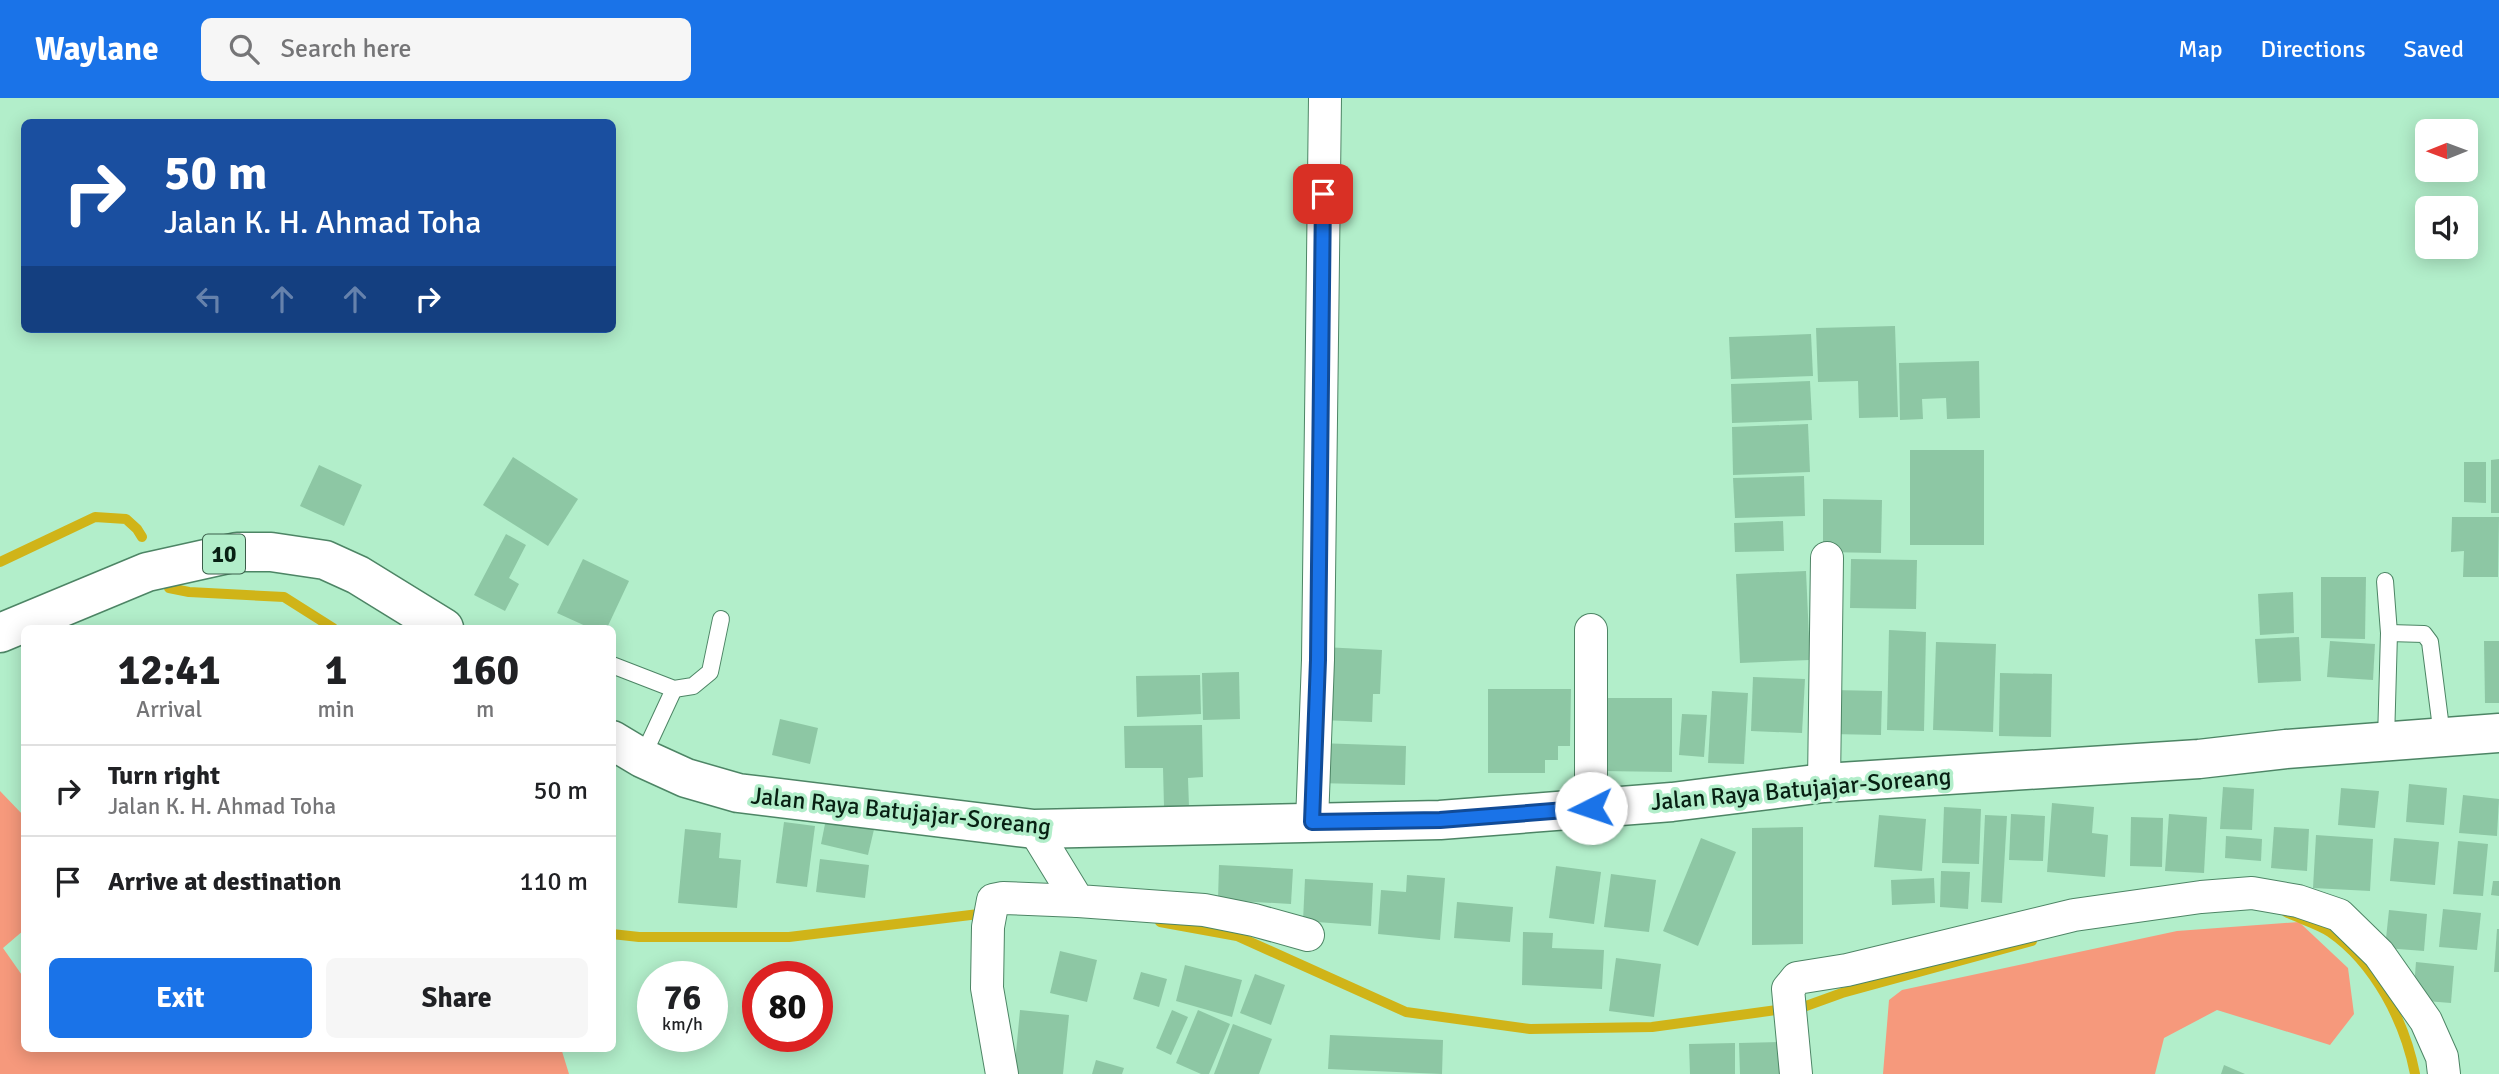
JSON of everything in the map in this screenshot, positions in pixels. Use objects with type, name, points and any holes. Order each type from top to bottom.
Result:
[{"type":"highway","name":"10","points":[[0,633],[147,572],[237,552],[271,552],[325,560],[358,575],[439,625]]},
{"type":"highway","name":"Jalan Raya Batujajar-Soreang","points":[[627,749],[686,778],[738,793],[1034,829],[1440,820],[1672,802],[1824,783],[2186,760],[2386,740],[2499,733]]},
{"type":"street","points":[[1312,822],[1318,660],[1325,98]]},
{"type":"street","points":[[1824,783],[1827,558]]},
{"type":"street","points":[[1591,630],[1591,808]]},
{"type":"street","points":[[1034,829],[1078,901]]},
{"type":"street","points":[[1796,1074],[1788,989],[1797,978],[1847,970],[2074,915],[2252,893],[2298,901],[2339,915],[2379,954],[2426,1021],[2442,1057],[2444,1074]]},
{"type":"street","points":[[1002,1074],[987,988],[991,914],[1003,898],[1204,911],[1254,920],[1308,935]]},
{"type":"lane","points":[[2385,581],[2389,633],[2386,740]]},
{"type":"lane","points":[[616,667],[674,689],[693,687],[710,672],[721,619]]},
{"type":"lane","points":[[2389,633],[2424,634],[2430,642],[2442,736]]},
{"type":"lane","points":[[627,749],[674,689]]},
{"type":"shaded area","points":[[0,791],[21,813],[21,933],[3,948],[21,974],[21,1052],[562,1052],[569,1074],[0,1074]]},
{"type":"shaded area","points":[[2299,922],[2348,968],[2354,1014],[2330,1045],[2217,1010],[2164,1038],[2155,1074],[1883,1074],[1889,1000],[1902,990],[2177,931]]},
{"type":"building","points":[[1895,326],[1898,417],[1859,418],[1858,381],[1818,382],[1816,328]]},
{"type":"building","points":[[1811,334],[1813,376],[1731,379],[1729,337]]},
{"type":"building","points":[[1979,361],[1980,418],[1947,419],[1946,398],[1922,399],[1923,419],[1900,420],[1899,363]]},
{"type":"building","points":[[1810,381],[1812,420],[1732,423],[1731,384]]},
{"type":"building","points":[[1808,424],[1810,472],[1733,475],[1732,427]]},
{"type":"building","points":[[1910,450],[1984,450],[1984,545],[1910,545]]},
{"type":"building","points":[[513,457],[578,499],[548,546],[483,505]]},
{"type":"building","points":[[2499,459],[2499,513],[2491,513],[2491,460]]},
{"type":"building","points":[[2464,462],[2486,462],[2486,503],[2464,502]]},
{"type":"building","points":[[319,465],[362,485],[344,526],[300,506]]},
{"type":"building","points":[[1804,476],[1805,516],[1735,518],[1733,478]]},
{"type":"building","points":[[1823,499],[1882,500],[1881,553],[1823,552]]},
{"type":"building","points":[[2452,517],[2499,517],[2498,577],[2463,577],[2464,551],[2451,552]]},
{"type":"building","points":[[1783,521],[1784,551],[1735,552],[1734,523]]},
{"type":"building","points":[[506,534],[526,545],[509,578],[519,584],[505,611],[474,595]]},
{"type":"building","points":[[583,559],[629,581],[608,625],[583,625],[557,613]]},
{"type":"building","points":[[1851,559],[1917,560],[1916,609],[1850,608]]},
{"type":"building","points":[[1806,571],[1810,660],[1740,663],[1736,574]]},
{"type":"building","points":[[2321,577],[2366,577],[2365,639],[2321,638]]},
{"type":"building","points":[[2293,592],[2294,633],[2260,635],[2258,594]]},
{"type":"building","points":[[1889,630],[1926,632],[1924,731],[1887,730]]},
{"type":"building","points":[[2299,637],[2301,681],[2258,683],[2255,639]]},
{"type":"building","points":[[2330,641],[2375,644],[2373,680],[2327,677]]},
{"type":"building","points":[[2484,641],[2499,641],[2499,703],[2485,703]]},
{"type":"building","points":[[1936,642],[1996,644],[1993,732],[1933,730]]},
{"type":"building","points":[[1323,647],[1382,650],[1380,694],[1373,694],[1372,722],[1320,720]]},
{"type":"building","points":[[1239,672],[1240,719],[1203,720],[1202,673]]},
{"type":"building","points":[[2000,673],[2052,674],[2051,737],[1999,736]]},
{"type":"building","points":[[1200,675],[1201,714],[1137,717],[1136,676]]},
{"type":"building","points":[[1753,677],[1805,679],[1802,733],[1751,731]]},
{"type":"building","points":[[1488,689],[1571,689],[1570,746],[1558,746],[1558,760],[1545,760],[1545,773],[1488,773]]},
{"type":"building","points":[[1832,690],[1882,691],[1881,735],[1831,734]]},
{"type":"building","points":[[1712,691],[1748,693],[1744,764],[1708,763]]},
{"type":"building","points":[[1600,698],[1672,698],[1672,772],[1600,771]]},
{"type":"building","points":[[1682,714],[1707,715],[1704,757],[1679,755]]},
{"type":"building","points":[[780,719],[818,728],[810,764],[772,755]]},
{"type":"building","points":[[1202,725],[1203,777],[1188,778],[1189,807],[1164,807],[1163,768],[1125,768],[1124,726]]},
{"type":"building","points":[[1317,743],[1406,746],[1405,785],[1315,783]]},
{"type":"building","points":[[2409,784],[2447,788],[2444,825],[2406,822]]},
{"type":"building","points":[[2223,787],[2254,789],[2252,830],[2220,829]]},
{"type":"building","points":[[2341,788],[2379,791],[2375,828],[2338,825]]},
{"type":"building","points":[[2463,795],[2499,799],[2497,836],[2459,833]]},
{"type":"building","points":[[2052,803],[2094,807],[2092,833],[2108,835],[2105,877],[2047,872]]},
{"type":"building","points":[[1944,807],[1981,809],[1979,864],[1942,863]]},
{"type":"building","points":[[827,814],[875,825],[868,855],[821,844]]},
{"type":"building","points":[[2011,814],[2045,816],[2043,861],[2009,860]]},
{"type":"building","points":[[2169,814],[2207,817],[2204,873],[2165,871]]},
{"type":"building","points":[[1879,815],[1926,819],[1922,871],[1874,867]]},
{"type":"building","points":[[1985,815],[2007,816],[2002,903],[1981,902]]},
{"type":"building","points":[[2131,817],[2163,818],[2162,867],[2130,866]]},
{"type":"building","points":[[784,822],[815,826],[807,887],[776,883]]},
{"type":"building","points":[[1803,827],[1803,944],[1752,945],[1752,828]]},
{"type":"building","points":[[2274,827],[2309,829],[2307,871],[2271,868]]},
{"type":"building","points":[[685,829],[721,833],[719,858],[741,860],[737,908],[678,903]]},
{"type":"building","points":[[2316,835],[2373,839],[2370,891],[2313,888]]},
{"type":"building","points":[[2226,836],[2262,839],[2261,861],[2225,858]]},
{"type":"building","points":[[1701,838],[1736,852],[1698,946],[1663,931]]},
{"type":"building","points":[[2394,838],[2439,842],[2435,885],[2390,881]]},
{"type":"building","points":[[2458,841],[2488,844],[2483,896],[2453,894]]},
{"type":"building","points":[[820,859],[869,865],[865,898],[816,892]]},
{"type":"building","points":[[1219,865],[1293,869],[1291,904],[1218,900]]},
{"type":"building","points":[[1556,866],[1601,872],[1594,924],[1549,918]]},
{"type":"building","points":[[1941,871],[1970,872],[1968,909],[1940,907]]},
{"type":"building","points":[[1611,874],[1656,880],[1649,932],[1604,927]]},
{"type":"building","points":[[1407,875],[1445,878],[1440,940],[1378,934],[1381,890],[1406,892]]},
{"type":"building","points":[[1934,878],[1935,903],[1892,905],[1891,880]]},
{"type":"building","points":[[1305,879],[1373,883],[1371,926],[1303,921]]},
{"type":"building","points":[[2493,881],[2499,881],[2499,896],[2491,895]]},
{"type":"building","points":[[1457,902],[1513,907],[1510,942],[1454,938]]},
{"type":"building","points":[[2443,909],[2481,913],[2477,950],[2439,947]]},
{"type":"building","points":[[2389,910],[2427,914],[2424,951],[2385,948]]},
{"type":"building","points":[[2497,929],[2499,972],[2494,972]]},
{"type":"building","points":[[1523,932],[1553,933],[1552,948],[1604,950],[1602,989],[1522,985]]},
{"type":"building","points":[[1060,951],[1097,960],[1087,1002],[1050,993]]},
{"type":"building","points":[[1616,958],[1661,964],[1654,1017],[1609,1011]]},
{"type":"building","points":[[2416,962],[2454,966],[2451,1003],[2413,1000]]},
{"type":"building","points":[[1185,965],[1242,980],[1232,1017],[1176,1001]]},
{"type":"building","points":[[1141,972],[1167,979],[1159,1007],[1133,999]]},
{"type":"building","points":[[1255,974],[1285,985],[1271,1025],[1240,1013]]},
{"type":"building","points":[[1020,1010],[1069,1015],[1063,1074],[1014,1074]]},
{"type":"building","points":[[1172,1010],[1188,1017],[1171,1055],[1156,1048]]},
{"type":"building","points":[[1198,1010],[1230,1024],[1209,1074],[1201,1074],[1176,1063]]},
{"type":"building","points":[[1233,1024],[1272,1039],[1259,1074],[1214,1074]]},
{"type":"building","points":[[1330,1035],[1443,1040],[1442,1074],[1328,1069]]},
{"type":"building","points":[[1784,1042],[1785,1074],[1740,1074],[1739,1043]]},
{"type":"building","points":[[1735,1043],[1735,1074],[1690,1074],[1689,1044]]},
{"type":"building","points":[[1096,1060],[1124,1068],[1122,1074],[1092,1074]]},
{"type":"building","points":[[2224,1065],[2245,1074],[2221,1074]]},
{"type":"waterway","points":[[0,562],[95,517],[126,519],[142,537]]},
{"type":"waterway","points":[[169,588],[189,592],[284,597],[328,625]]},
{"type":"waterway","points":[[2286,912],[2330,932],[2361,960],[2396,1014],[2415,1074]]},
{"type":"waterway","points":[[616,934],[639,937],[789,937],[987,913]]},
{"type":"waterway","points":[[1160,922],[1237,936],[1406,1012],[1530,1029],[1652,1027],[1806,1006],[1842,993],[2032,941]]},
{"type":"route","points":[[1323,194],[1318,660],[1312,822],[1440,820],[1591,808]]}]
